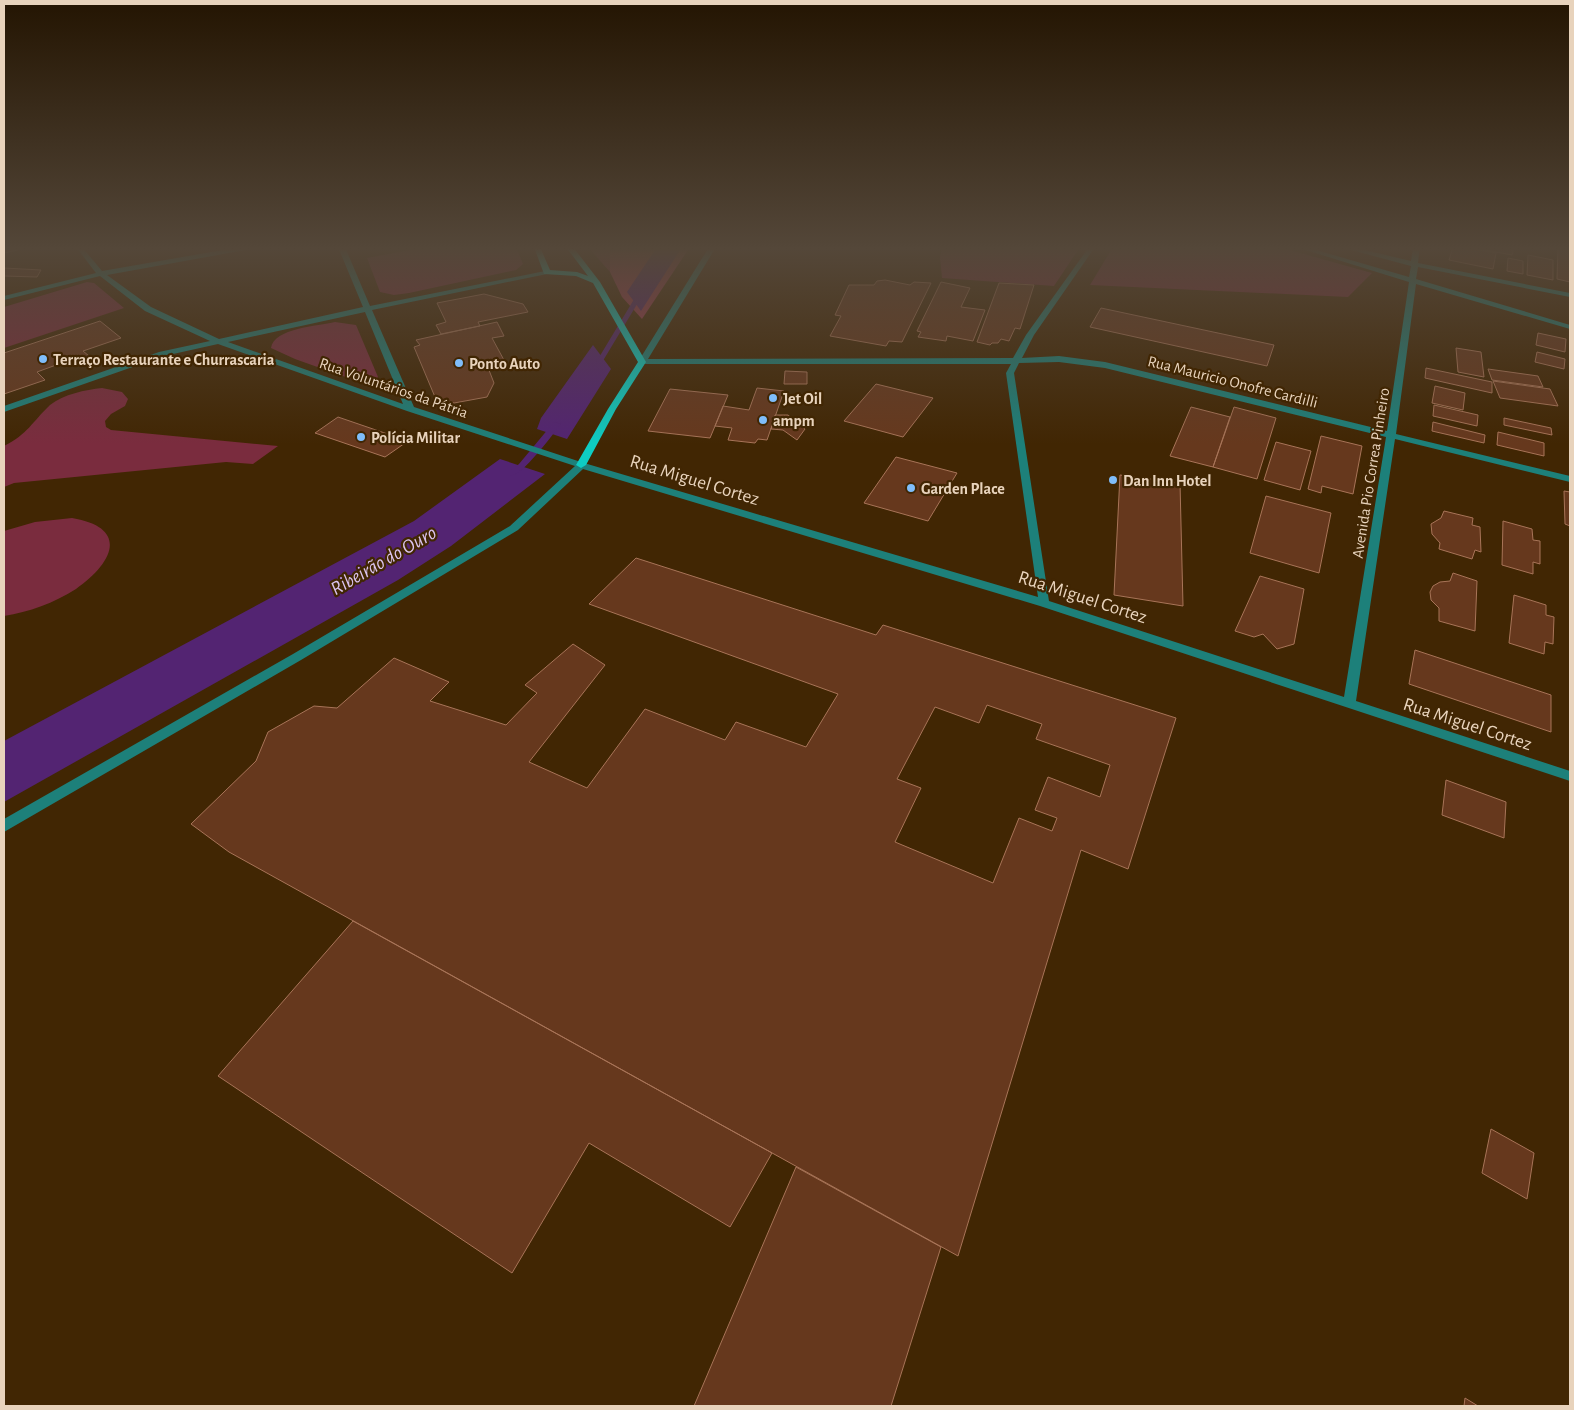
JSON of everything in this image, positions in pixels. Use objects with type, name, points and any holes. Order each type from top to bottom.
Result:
[{"type":"main road","points":[[581,465],[612,409],[642,362],[614,313]]},
{"type":"street","name":"Rua Voluntários da Pátria","points":[[156,313],[217,341],[410,409],[561,456],[581,465]]},
{"type":"street","points":[[4,409],[153,357],[348,313]]},
{"type":"street","points":[[368,313],[410,409]]},
{"type":"street","points":[[642,362],[672,313]]},
{"type":"street","points":[[1044,603],[1010,373],[1030,334],[1045,313]]},
{"type":"street","name":"Avenida Pio Correa Pinheiro","points":[[1349,704],[1408,313]]},
{"type":"street","points":[[1520,313],[1570,328]]},
{"type":"street","name":"Rua Mauricio Onofre Cardilli","points":[[642,362],[1015,361],[1059,359],[1106,365],[1570,479]]},
{"type":"street","points":[[4,826],[305,652],[514,528],[581,465]]},
{"type":"street","name":"Rua Miguel Cortez","points":[[581,465],[1044,603],[1570,776]]},
{"type":"shaded area","points":[[4,313],[110,313],[4,348]]},
{"type":"shaded area","points":[[636,313],[646,313],[642,319]]},
{"type":"shaded area","points":[[335,322],[356,325],[378,377],[377,382],[373,385],[365,384],[295,359],[271,348],[274,341],[288,332]]},
{"type":"shaded area","points":[[102,388],[122,392],[128,399],[125,406],[111,414],[105,421],[106,427],[111,430],[278,446],[253,464],[226,462],[14,483],[4,487],[4,446],[24,432],[56,401],[75,393]]},
{"type":"shaded area","points":[[72,518],[91,523],[103,530],[109,538],[110,548],[99,569],[76,589],[59,599],[23,612],[4,616],[4,531],[35,522]]},
{"type":"water","points":[[593,345],[611,369],[567,439],[537,429],[541,418]]},
{"type":"water","points":[[500,459],[545,474],[451,546],[398,580],[4,802],[4,741],[414,521]]},
{"type":"building","points":[[442,313],[524,313],[478,322],[480,326],[441,334],[436,325],[446,322]]},
{"type":"building","points":[[836,313],[916,313],[902,342],[889,341],[886,346],[830,336],[841,316],[835,315]]},
{"type":"building","points":[[926,313],[984,313],[973,341],[947,336],[946,341],[918,337],[921,332],[917,331]]},
{"type":"building","points":[[988,313],[1025,313],[1020,329],[1015,328],[1009,341],[1001,339],[998,343],[990,345],[977,342]]},
{"type":"building","points":[[1098,313],[1123,313],[1274,345],[1267,366],[1090,327]]},
{"type":"building","name":"Terraço Restaurante e Churrascaria","points":[[100,321],[121,338],[83,351],[89,356],[69,363],[67,361],[37,372],[45,380],[4,394],[4,353]]},
{"type":"building","name":"Ponto Auto","points":[[497,322],[504,336],[492,338],[505,362],[487,365],[494,383],[487,397],[454,403],[435,397],[414,347],[420,345],[416,340]]},
{"type":"building","points":[[1538,333],[1566,339],[1565,352],[1536,345]]},
{"type":"building","points":[[1456,348],[1481,352],[1484,377],[1458,372]]},
{"type":"building","points":[[1537,352],[1565,359],[1564,369],[1535,362]]},
{"type":"building","points":[[1426,368],[1492,382],[1492,393],[1425,378]]},
{"type":"building","points":[[1488,369],[1538,376],[1543,387],[1492,380]]},
{"type":"building","points":[[785,371],[807,372],[807,384],[784,384]]},
{"type":"building","points":[[1493,381],[1550,389],[1558,406],[1500,398]]},
{"type":"building","points":[[876,384],[933,398],[903,437],[844,421]]},
{"type":"building","points":[[1435,386],[1465,393],[1463,410],[1432,403]]},
{"type":"building","points":[[757,388],[784,391],[767,440],[758,439],[755,443],[728,440],[732,428],[715,426],[723,406],[749,410]]},
{"type":"building","points":[[670,389],[728,395],[710,438],[648,431]]},
{"type":"building","points":[[1434,405],[1478,415],[1477,426],[1433,416]]},
{"type":"building","points":[[1191,407],[1230,417],[1213,467],[1170,456]]},
{"type":"building","points":[[1234,407],[1276,418],[1257,479],[1213,467]]},
{"type":"building","points":[[775,415],[788,415],[805,429],[797,440],[783,430],[771,429]]},
{"type":"building","name":"Polícia Militar","points":[[338,417],[408,441],[385,457],[315,433]]},
{"type":"building","points":[[1504,418],[1551,428],[1552,435],[1504,425]]},
{"type":"building","points":[[1433,422],[1485,435],[1484,443],[1432,431]]},
{"type":"building","points":[[1498,432],[1544,443],[1544,456],[1497,445]]},
{"type":"building","points":[[1321,436],[1362,446],[1353,494],[1322,486],[1321,493],[1308,489]]},
{"type":"building","points":[[1276,442],[1311,451],[1300,490],[1264,480]]},
{"type":"building","name":"Garden Place","points":[[896,457],[957,473],[928,521],[864,503]]},
{"type":"building","points":[[1120,475],[1180,483],[1183,606],[1114,595]]},
{"type":"building","points":[[1564,491],[1570,492],[1570,526],[1565,524]]},
{"type":"building","points":[[1266,496],[1331,513],[1319,573],[1250,553]]},
{"type":"building","points":[[1444,511],[1473,518],[1472,525],[1480,527],[1481,552],[1475,550],[1472,559],[1439,549],[1440,543],[1432,534],[1431,524],[1441,518]]},
{"type":"building","points":[[1503,521],[1532,529],[1533,540],[1540,541],[1540,564],[1533,562],[1533,574],[1502,565]]},
{"type":"building","points":[[636,558],[876,635],[883,625],[1176,718],[1128,869],[1081,850],[958,1256],[229,852],[191,824],[256,761],[268,732],[314,706],[337,708],[394,658],[449,682],[430,701],[506,725],[537,693],[525,685],[573,644],[605,665],[529,762],[587,788],[645,709],[725,740],[736,722],[806,747],[838,694],[589,604]],"holes":[[[987,705],[1042,724],[1036,739],[1110,765],[1100,797],[1048,777],[1035,810],[1057,818],[1052,831],[1019,818],[993,883],[895,842],[921,788],[897,779],[935,707],[979,723]]]},
{"type":"building","points":[[1453,573],[1477,581],[1475,631],[1439,621],[1439,608],[1431,600],[1430,592],[1433,586],[1440,582],[1450,581]]},
{"type":"building","points":[[1260,576],[1304,589],[1294,644],[1277,649],[1263,634],[1254,637],[1235,631]]},
{"type":"building","points":[[1514,595],[1546,605],[1546,615],[1554,617],[1553,644],[1545,642],[1544,654],[1509,643]]},
{"type":"building","points":[[1415,650],[1551,695],[1551,732],[1409,684]]},
{"type":"building","points":[[1446,780],[1506,802],[1504,838],[1442,815]]},
{"type":"building","points":[[353,921],[772,1153],[730,1227],[589,1143],[512,1273],[218,1076]]},
{"type":"building","points":[[1491,1129],[1534,1153],[1527,1199],[1482,1173]]},
{"type":"building","points":[[796,1167],[941,1247],[891,1406],[694,1406]]},
{"type":"building","points":[[1465,1398],[1478,1406],[1464,1406]]},
{"type":"waterway","name":"Ribeirão do Ouro","points":[[595,369],[629,313]]},
{"type":"waterway","name":"Ribeirão do Ouro","points":[[512,474],[522,466],[557,424]]},
{"type":"place","name":"Terraço Restaurante e Churrascaria","points":[[43,359]]},
{"type":"place","name":"Ponto Auto","points":[[459,363]]},
{"type":"place","name":"Jet Oil","points":[[773,398]]},
{"type":"place","name":"ampm","points":[[763,420]]},
{"type":"place","name":"Polícia Militar","points":[[361,437]]},
{"type":"place","name":"Dan Inn Hotel","points":[[1113,480]]},
{"type":"place","name":"Garden Place","points":[[911,488]]}]
